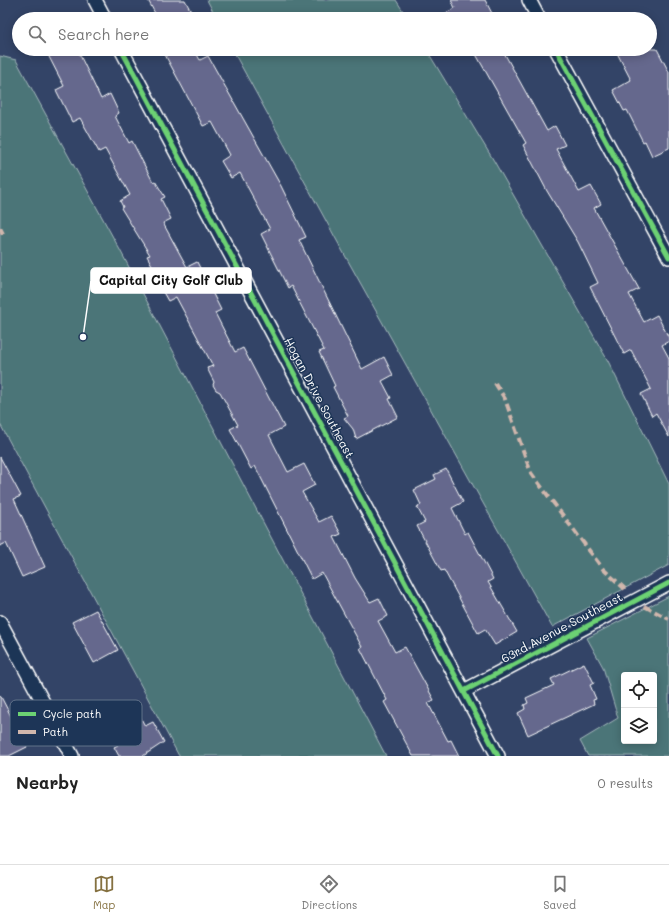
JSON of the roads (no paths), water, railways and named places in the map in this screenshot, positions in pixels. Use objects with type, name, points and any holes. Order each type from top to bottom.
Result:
[{"type":"street","points":[[95,0],[101,12]]},
{"type":"street","points":[[529,0],[535,12]]},
{"type":"street","name":"Hogan Drive Southeast","points":[[125,56],[498,756]]},
{"type":"street","points":[[560,56],[669,257]]},
{"type":"street","name":"63rd Avenue Southeast","points":[[464,691],[669,583]]},
{"type":"street","points":[[0,622],[42,700]]},
{"type":"street","points":[[67,746],[72,756]]},
{"type":"place","name":"Capital City Golf Club","points":[[83,337]]}]
